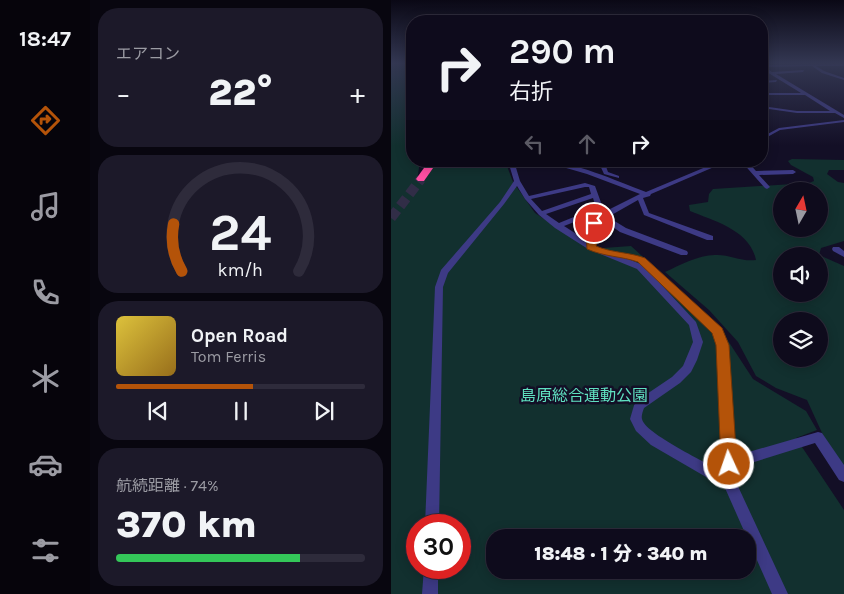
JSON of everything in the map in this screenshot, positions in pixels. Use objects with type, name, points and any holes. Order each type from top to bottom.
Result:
[{"type":"highway","points":[[421,179],[430,167]]},
{"type":"street","points":[[801,91],[844,117]]},
{"type":"street","points":[[768,94],[804,92]]},
{"type":"street","points":[[768,109],[797,112],[844,112]]},
{"type":"street","points":[[768,135],[779,129],[844,121]]},
{"type":"street","points":[[513,167],[517,181],[527,198],[541,214],[591,247],[632,263],[646,272],[693,324],[697,334],[696,351],[687,369],[676,380],[639,405],[636,419],[640,427],[655,441],[730,483]]},
{"type":"street","points":[[565,167],[652,193]]},
{"type":"street","points":[[604,167],[606,173],[652,193]]},
{"type":"street","points":[[558,226],[640,198],[711,167]]},
{"type":"street","points":[[751,167],[767,187]]},
{"type":"street","points":[[756,172],[793,172]]},
{"type":"street","points":[[432,514],[439,287],[444,272],[502,203],[517,181]]},
{"type":"street","points":[[527,198],[585,185],[592,186],[603,212],[623,230],[684,253]]},
{"type":"street","points":[[541,214],[594,194]]},
{"type":"street","points":[[640,198],[646,214],[710,238]]},
{"type":"street","points":[[591,247],[593,243],[592,227],[603,212]]},
{"type":"street","points":[[836,250],[844,255]]},
{"type":"street","points":[[605,254],[631,256],[641,260],[718,331],[722,345],[730,483],[780,594]]},
{"type":"street","points":[[729,464],[818,437],[844,476]]},
{"type":"street","points":[[430,594],[431,579]]},
{"type":"green space","name":"島原総合運動公園","points":[[391,91],[406,91],[406,167],[419,167],[417,181],[425,179],[434,167],[507,167],[515,187],[535,213],[590,249],[631,246],[717,324],[753,379],[806,411],[817,430],[796,438],[844,510],[844,594],[391,594]]},
{"type":"green space","points":[[792,159],[844,160],[844,170],[829,170],[827,174],[838,182],[844,183],[844,241],[824,247],[773,247],[773,302],[828,302],[828,259],[844,266],[844,481],[807,400],[776,388],[756,376],[738,342],[709,310],[665,272],[690,260],[711,255],[756,260],[747,241],[739,234],[720,223],[690,211],[689,205],[708,202],[709,194],[713,189],[773,185],[773,238],[829,238],[829,182],[812,182],[814,181],[813,177],[791,165],[788,161]]},
{"type":"tunnel","points":[[391,218],[421,179]]},
{"type":"route","points":[[594,223],[591,230],[593,243],[591,247],[605,254],[631,256],[641,260],[713,324],[718,331],[722,345],[729,464]]}]
